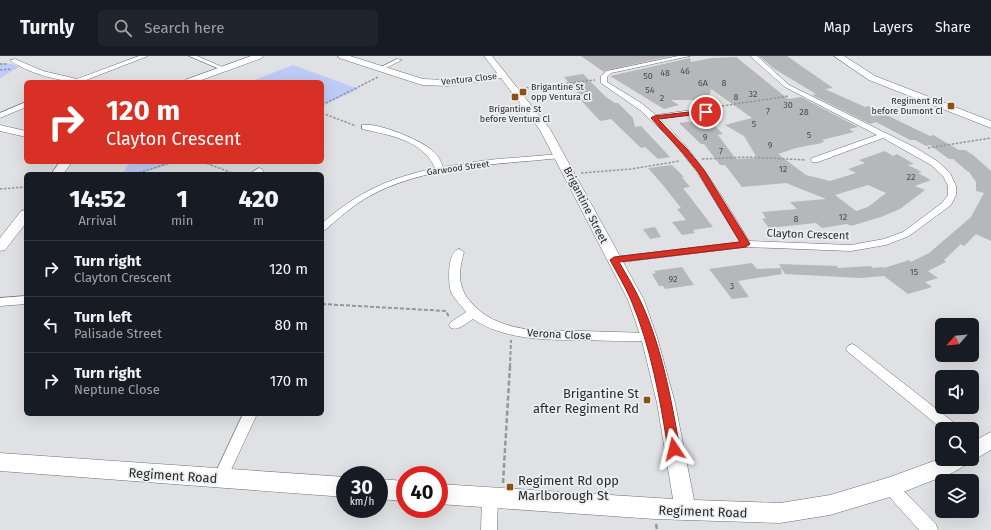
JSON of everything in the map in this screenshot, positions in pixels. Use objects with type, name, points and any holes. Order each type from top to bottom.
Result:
[{"type":"street","points":[[79,80],[145,56]]},
{"type":"street","points":[[192,56],[224,69]]},
{"type":"street","points":[[194,80],[259,56]]},
{"type":"street","name":"Ventura Close","points":[[342,56],[414,80],[438,83],[504,75]]},
{"type":"street","name":"Brigantine Street","points":[[488,56],[517,91],[545,129],[636,300],[649,337],[666,403],[685,510]]},
{"type":"street","points":[[687,56],[609,72],[604,76],[603,80],[604,83],[639,105],[685,150],[702,172],[746,244]]},
{"type":"street","name":"Clayton Crescent","points":[[614,260],[746,244],[851,248],[886,242],[906,234],[946,205],[952,195],[952,186],[947,175],[934,162],[787,86],[753,56]]},
{"type":"street","points":[[838,56],[872,78],[991,125]]},
{"type":"street","points":[[13,60],[41,74],[71,80]]},
{"type":"street","points":[[380,69],[400,60]]},
{"type":"street","points":[[0,116],[24,105]]},
{"type":"street","points":[[654,118],[692,112],[716,112]]},
{"type":"street","points":[[0,128],[24,134]]},
{"type":"street","points":[[365,128],[381,130],[424,147],[432,154],[440,169]]},
{"type":"street","points":[[815,160],[883,135]]},
{"type":"street","name":"Garwood Street","points":[[324,226],[344,209],[388,184],[440,169],[560,156]]},
{"type":"street","points":[[0,248],[24,217]]},
{"type":"street","name":"Verona Close","points":[[459,252],[454,268],[457,292],[473,313],[485,321],[512,331],[538,335],[649,337]]},
{"type":"street","points":[[0,302],[24,300]]},
{"type":"street","points":[[455,325],[473,313]]},
{"type":"street","points":[[852,349],[943,422]]},
{"type":"street","points":[[220,478],[249,416]]},
{"type":"street","name":"Regiment Road","points":[[0,462],[336,486]]},
{"type":"street","name":"Regiment Road","points":[[448,495],[685,510],[780,513],[830,505],[890,487],[945,466]]},
{"type":"street","points":[[890,487],[930,530]]},
{"type":"street","points":[[489,530],[496,498]]},
{"type":"path","points":[[324,104],[390,72]]},
{"type":"path","points":[[517,91],[525,88],[591,80],[603,80]]},
{"type":"path","points":[[716,112],[716,107],[791,95],[798,92]]},
{"type":"path","points":[[324,114],[352,126],[365,128]]},
{"type":"path","points":[[913,150],[991,138]]},
{"type":"path","points":[[140,172],[166,164]]},
{"type":"path","points":[[208,164],[230,172]]},
{"type":"path","points":[[0,189],[24,187]]},
{"type":"path","points":[[324,304],[446,311],[455,325]]},
{"type":"path","points":[[496,498],[512,331]]},
{"type":"shaded area","points":[[0,63],[12,64],[19,67],[0,78]]},
{"type":"shaded area","points":[[293,65],[359,89],[324,105],[324,80],[254,80]]},
{"type":"shaded area","points":[[129,164],[170,164],[144,172],[123,172]]},
{"type":"building","points":[[581,56],[671,56],[607,70],[604,72]]},
{"type":"building","points":[[759,56],[787,56],[833,88],[825,89],[865,107],[868,106],[930,136],[933,135],[959,150],[965,150],[973,155],[991,171],[991,241],[976,234],[964,246],[961,244],[944,260],[946,262],[928,271],[938,278],[925,282],[932,287],[908,294],[884,276],[860,278],[785,274],[779,264],[837,266],[838,268],[871,266],[872,268],[884,268],[909,260],[911,262],[929,253],[971,217],[984,193],[976,191],[976,182],[969,172],[953,159],[949,159],[930,145],[926,146],[915,140],[910,140],[876,122],[870,124],[812,95],[816,94],[773,68]]},
{"type":"building","points":[[736,57],[788,99],[801,97],[858,127],[849,129],[854,132],[822,140],[825,142],[796,148],[778,154],[806,175],[830,181],[856,173],[848,169],[865,163],[859,160],[885,151],[893,156],[897,154],[914,164],[908,165],[922,172],[918,173],[931,180],[915,186],[925,190],[900,209],[881,217],[851,226],[847,224],[822,228],[816,223],[769,228],[762,219],[766,218],[762,212],[797,209],[790,202],[826,199],[786,183],[742,187],[725,165],[720,165],[704,144],[701,144],[679,123],[704,120],[707,123],[712,123],[723,134],[718,135],[736,159],[757,158],[744,136],[725,125],[752,118],[711,89],[709,100],[671,100],[679,105],[664,109],[610,76],[690,58],[691,62],[712,58]],"holes":[[[868,185],[886,193],[868,207],[856,211],[835,195]]]},
{"type":"building","points":[[583,74],[606,97],[615,103],[618,103],[633,118],[635,127],[641,126],[670,157],[658,159],[645,147],[641,148],[611,119],[600,121],[577,96],[580,96],[564,77]]},
{"type":"building","points":[[672,165],[684,177],[682,177],[690,187],[683,188],[713,227],[693,230],[695,233],[682,235],[672,222],[686,220],[677,209],[681,208],[648,168]]},
{"type":"building","points":[[655,227],[661,237],[650,239],[643,229]]},
{"type":"building","points":[[752,263],[757,269],[781,268],[782,274],[738,281],[749,297],[732,299],[709,269]]},
{"type":"building","points":[[682,267],[694,285],[665,289],[663,286],[659,286],[652,274],[656,273],[654,271]]},
{"type":"place","name":"Brigantine St opp Ventura Cl","points":[[523,92]]},
{"type":"place","name":"Brigantine St before Ventura Cl","points":[[515,97]]},
{"type":"place","name":"Regiment Rd before Dumont Cl","points":[[951,106]]},
{"type":"place","name":"Brigantine St after Regiment Rd","points":[[647,400]]},
{"type":"place","name":"Regiment Rd opp Marlborough St","points":[[510,487]]},
{"type":"route","points":[[674,449],[666,403],[649,337],[636,300],[614,260],[746,244],[702,172],[685,150],[654,118],[692,112],[706,112]]}]
